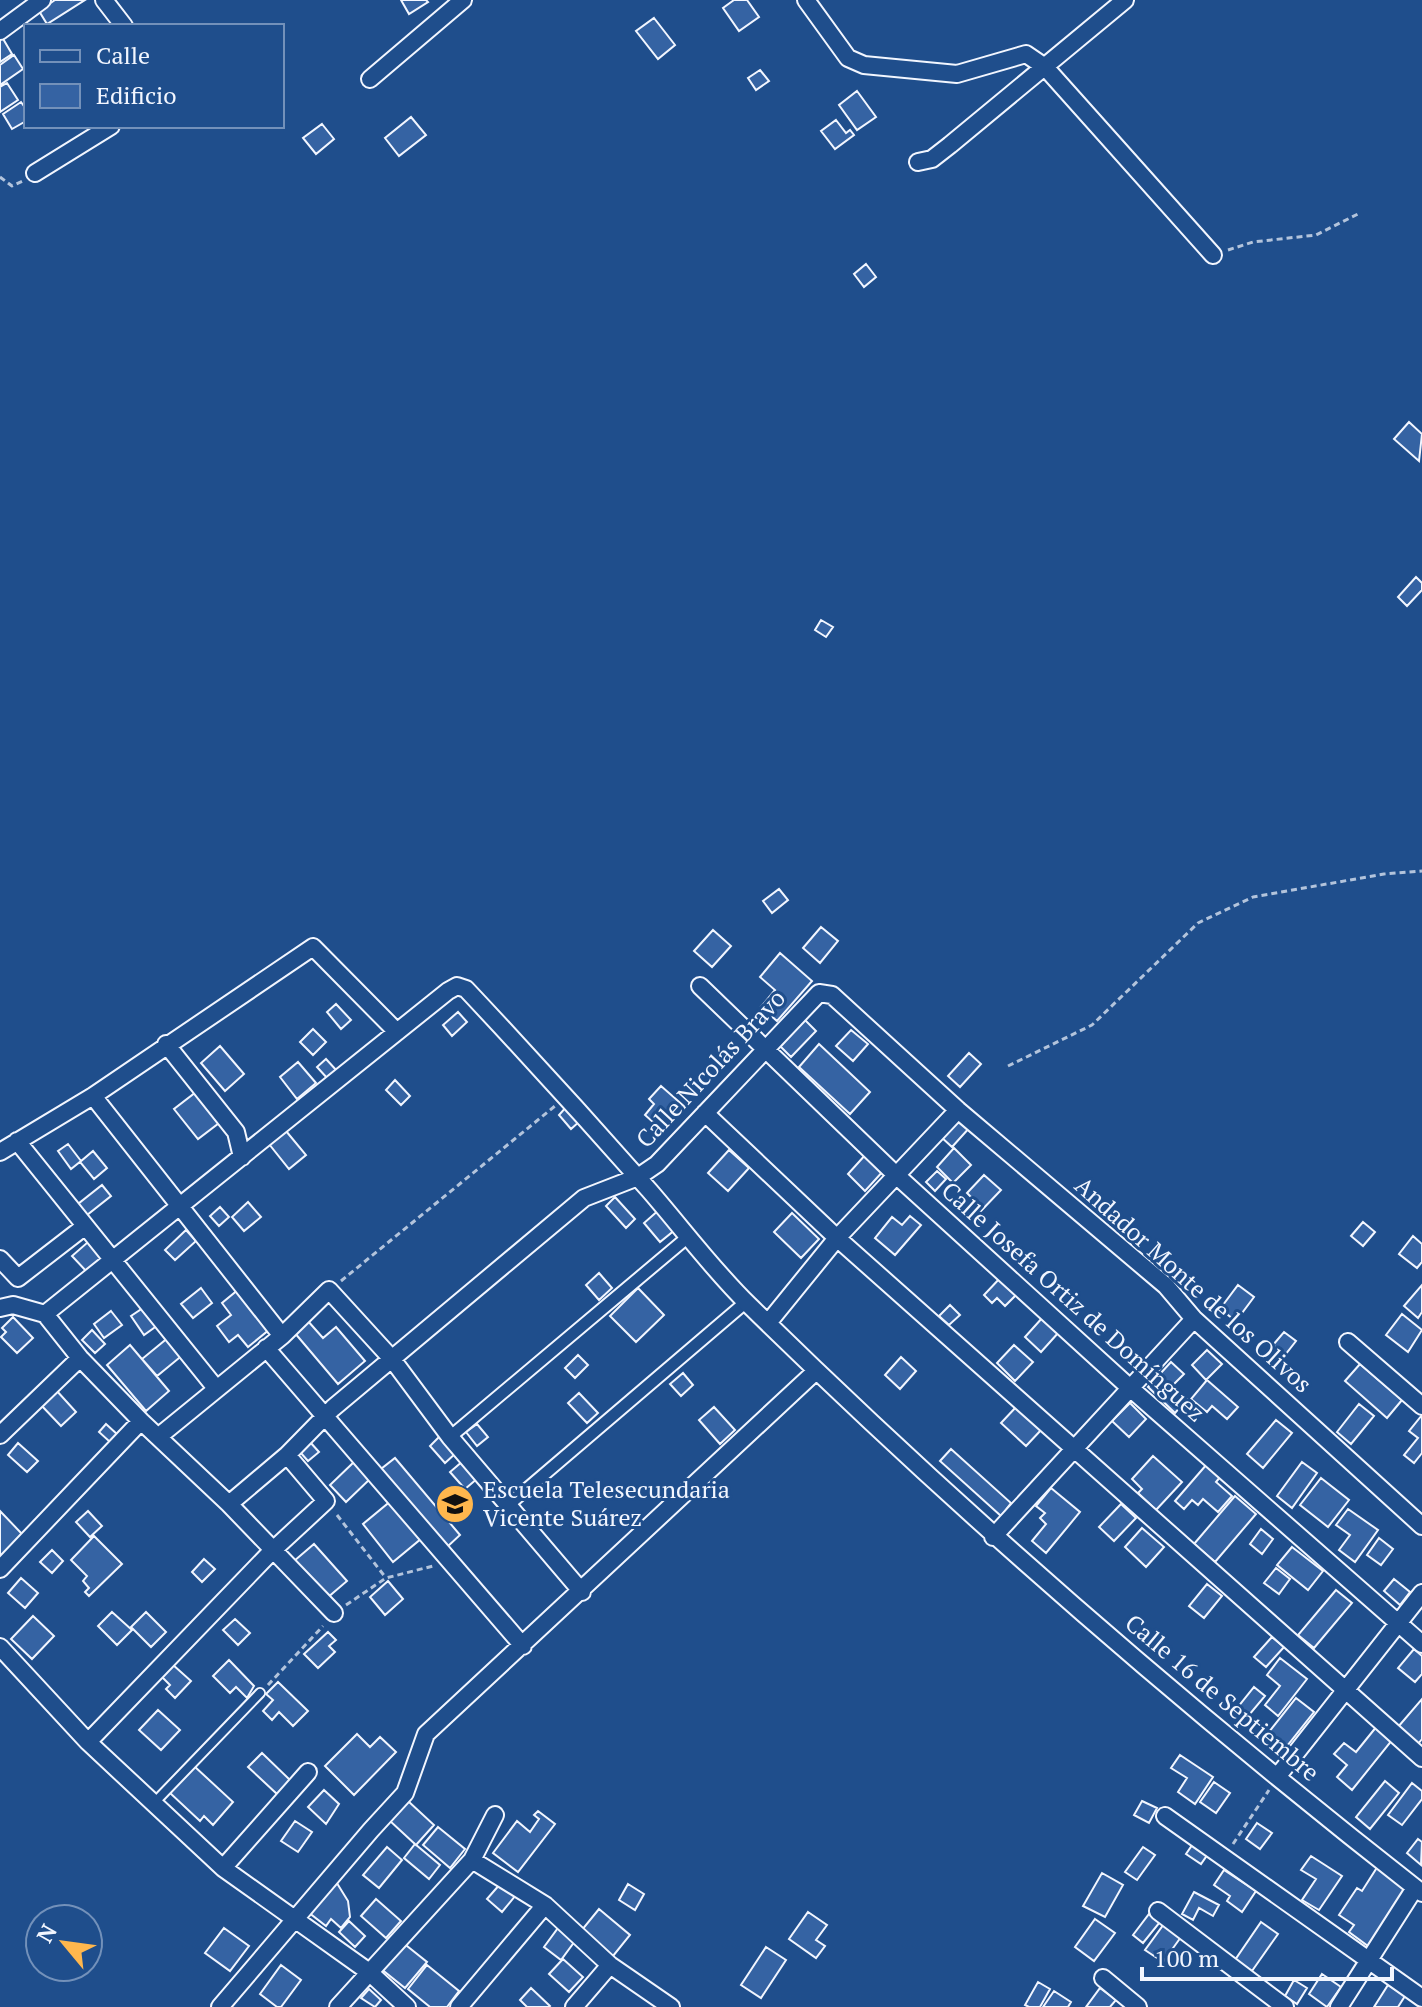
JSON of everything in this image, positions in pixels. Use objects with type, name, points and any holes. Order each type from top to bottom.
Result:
[{"type":"street","points":[[0,31],[42,0]]},
{"type":"street","points":[[104,0],[122,24]]},
{"type":"street","points":[[370,79],[463,0]]},
{"type":"street","points":[[806,0],[848,58],[864,65],[957,74],[1026,54],[1045,67],[1213,255]]},
{"type":"street","points":[[918,162],[932,159],[950,145],[1125,0]]},
{"type":"street","points":[[35,173],[108,128]]},
{"type":"street","points":[[0,1152],[93,1096],[313,947],[397,1032],[45,1314]]},
{"type":"street","name":"Calle 16 de Septiembre","points":[[397,1032],[457,986],[466,989],[567,1096],[746,1302],[816,1371],[993,1537],[1277,1777],[1419,1890]]},
{"type":"street","name":"Calle Josefa Ortiz de Domínguez","points":[[700,986],[766,1046],[896,1175],[1129,1387],[1422,1644]]},
{"type":"street","name":"Calle Nicolás Bravo","points":[[229,1504],[392,1359],[584,1198],[638,1177],[657,1164],[819,993]]},
{"type":"street","name":"Andador Monte de los Olivos","points":[[819,993],[832,995],[958,1110],[1166,1286],[1194,1319],[1422,1526]]},
{"type":"street","points":[[166,1044],[236,1132],[242,1157]]},
{"type":"street","points":[[93,1096],[282,1336]]},
{"type":"street","points":[[768,1323],[837,1238],[958,1110]]},
{"type":"street","points":[[705,1113],[837,1238],[1422,1758]]},
{"type":"street","points":[[17,1141],[215,1387]]},
{"type":"street","points":[[0,1259],[18,1278],[84,1227]]},
{"type":"street","points":[[450,1437],[689,1236]]},
{"type":"street","points":[[158,1437],[215,1387],[282,1336],[329,1290],[392,1359],[450,1437],[582,1592]]},
{"type":"street","points":[[507,1506],[746,1302]]},
{"type":"street","points":[[0,1308],[13,1305],[45,1314],[80,1358],[229,1504],[334,1613]]},
{"type":"street","points":[[993,1537],[1194,1319]]},
{"type":"street","points":[[1348,1342],[1422,1406]]},
{"type":"street","points":[[266,1348],[523,1646]]},
{"type":"street","points":[[0,1435],[80,1358]]},
{"type":"street","points":[[220,2007],[371,1830],[397,1804],[426,1734],[816,1371]]},
{"type":"street","points":[[0,1569],[141,1421]]},
{"type":"street","points":[[88,1742],[272,1551],[326,1501],[287,1455]]},
{"type":"street","points":[[1277,1777],[1343,1689],[1422,1593]]},
{"type":"street","points":[[0,1647],[88,1742],[223,1868],[369,1972],[407,2007]]},
{"type":"street","points":[[223,1868],[308,1772]]},
{"type":"street","points":[[338,2007],[472,1860],[495,1815]]},
{"type":"street","points":[[1165,1816],[1422,1998]]},
{"type":"street","points":[[472,1860],[545,1905],[610,1965],[671,2007]]},
{"type":"street","points":[[1339,2007],[1419,1890]]},
{"type":"street","points":[[459,2007],[545,1905]]},
{"type":"street","points":[[1158,1911],[1285,2007]]},
{"type":"street","points":[[574,2007],[610,1965]]},
{"type":"street","points":[[1103,1978],[1138,2007]]},
{"type":"lane","points":[[154,1804],[260,1693]]},
{"type":"path","points":[[0,177],[12,186],[35,173]]},
{"type":"path","points":[[1213,255],[1253,242],[1316,235],[1358,214]]},
{"type":"path","points":[[1008,1066],[1092,1025],[1198,923],[1212,916],[1253,897],[1384,874],[1422,871]]},
{"type":"path","points":[[329,1290],[567,1096]]},
{"type":"path","points":[[326,1501],[386,1578]]},
{"type":"path","points":[[1225,1857],[1277,1777]]},
{"type":"building","points":[[55,0],[85,0],[47,24],[39,11]]},
{"type":"building","points":[[401,0],[426,0],[428,2],[409,14]]},
{"type":"building","points":[[734,0],[747,0],[759,17],[739,31],[723,8]]},
{"type":"building","points":[[654,18],[675,45],[658,59],[636,31]]},
{"type":"building","points":[[2,37],[12,54],[0,62],[0,39]]},
{"type":"building","points":[[14,55],[23,69],[0,85],[0,65]]},
{"type":"building","points":[[760,70],[769,81],[756,90],[748,78]]},
{"type":"building","points":[[7,83],[18,100],[0,112],[0,87]]},
{"type":"building","points":[[857,91],[876,117],[857,130],[839,105]]},
{"type":"building","points":[[21,102],[24,122],[12,129],[3,114]]},
{"type":"building","points":[[411,117],[426,135],[399,156],[385,138]]},
{"type":"building","points":[[836,120],[846,133],[850,130],[854,135],[835,149],[821,131]]},
{"type":"building","points":[[322,124],[334,139],[316,154],[303,138]]},
{"type":"building","points":[[866,264],[876,277],[864,287],[854,274]]},
{"type":"building","points":[[1409,422],[1422,434],[1419,461],[1394,439]]},
{"type":"building","points":[[1416,577],[1422,583],[1422,590],[1407,606],[1398,597]]},
{"type":"building","points":[[821,620],[833,627],[826,637],[815,630]]},
{"type":"building","points":[[779,889],[788,900],[772,913],[763,901]]},
{"type":"building","points":[[821,927],[838,941],[820,963],[803,948]]},
{"type":"building","points":[[713,930],[731,946],[712,967],[694,951]]},
{"type":"building","points":[[780,953],[812,981],[777,1021],[761,1007],[775,990],[760,977]]},
{"type":"building","points":[[336,1004],[351,1020],[341,1029],[327,1012]]},
{"type":"building","points":[[458,1012],[467,1022],[452,1036],[443,1025]]},
{"type":"building","points":[[803,1018],[816,1031],[791,1057],[778,1044]]},
{"type":"building","points":[[313,1029],[326,1042],[313,1055],[300,1042]]},
{"type":"building","points":[[851,1030],[868,1044],[853,1061],[836,1046]]},
{"type":"building","points":[[819,1044],[870,1092],[850,1114],[799,1067]]},
{"type":"building","points":[[220,1046],[244,1074],[225,1091],[201,1063]]},
{"type":"building","points":[[969,1053],[981,1064],[960,1087],[948,1076]]},
{"type":"building","points":[[326,1059],[337,1071],[328,1079],[317,1067]]},
{"type":"building","points":[[298,1062],[316,1083],[297,1099],[280,1077]]},
{"type":"building","points":[[395,1080],[410,1096],[401,1105],[386,1090]]},
{"type":"building","points":[[661,1086],[685,1107],[664,1132],[645,1115],[654,1104],[649,1099]]},
{"type":"building","points":[[200,1089],[223,1120],[198,1139],[174,1109]]},
{"type":"building","points":[[567,1106],[580,1121],[571,1129],[559,1115]]},
{"type":"building","points":[[959,1115],[971,1126],[952,1147],[940,1136]]},
{"type":"building","points":[[286,1131],[306,1155],[289,1169],[269,1144]]},
{"type":"building","points":[[68,1144],[81,1161],[71,1169],[58,1151]]},
{"type":"building","points":[[954,1148],[971,1165],[953,1183],[937,1167]]},
{"type":"building","points":[[729,1150],[749,1168],[728,1191],[708,1173]]},
{"type":"building","points":[[93,1151],[107,1168],[94,1179],[80,1162]]},
{"type":"building","points":[[867,1153],[885,1169],[865,1191],[848,1174]]},
{"type":"building","points":[[937,1171],[946,1179],[935,1191],[926,1182]]},
{"type":"building","points":[[984,1175],[1001,1190],[979,1213],[971,1205],[975,1201],[967,1193]]},
{"type":"building","points":[[102,1185],[111,1196],[87,1215],[78,1204]]},
{"type":"building","points":[[615,1197],[635,1219],[626,1228],[606,1206]]},
{"type":"building","points":[[248,1202],[261,1217],[244,1231],[232,1217]]},
{"type":"building","points":[[220,1207],[229,1217],[219,1226],[210,1216]]},
{"type":"building","points":[[660,1209],[676,1229],[660,1242],[644,1223]]},
{"type":"building","points":[[792,1213],[819,1239],[801,1258],[774,1232]]},
{"type":"building","points":[[910,1216],[921,1225],[895,1255],[875,1238],[892,1217],[902,1225]]},
{"type":"building","points":[[1363,1222],[1375,1232],[1363,1246],[1351,1236]]},
{"type":"building","points":[[186,1230],[196,1241],[175,1260],[165,1250]]},
{"type":"building","points":[[1413,1236],[1422,1244],[1422,1262],[1417,1268],[1399,1254]]},
{"type":"building","points":[[88,1242],[103,1257],[87,1272],[72,1256]]},
{"type":"building","points":[[599,1273],[612,1288],[599,1300],[586,1285]]},
{"type":"building","points":[[1002,1276],[1019,1292],[1005,1306],[997,1298],[992,1303],[984,1295]]},
{"type":"building","points":[[1238,1285],[1254,1297],[1236,1321],[1220,1309]]},
{"type":"building","points":[[1422,1285],[1422,1312],[1418,1318],[1404,1306]]},
{"type":"building","points":[[201,1288],[212,1303],[193,1318],[181,1304]]},
{"type":"building","points":[[638,1288],[664,1315],[636,1342],[610,1316]]},
{"type":"building","points":[[239,1289],[270,1329],[248,1347],[238,1335],[229,1342],[217,1326],[231,1315],[222,1303]]},
{"type":"building","points":[[950,1305],[960,1315],[949,1325],[939,1316]]},
{"type":"building","points":[[146,1306],[158,1325],[144,1335],[131,1316]]},
{"type":"building","points":[[111,1311],[122,1325],[104,1338],[94,1324]]},
{"type":"building","points":[[1402,1314],[1422,1330],[1408,1352],[1386,1335]]},
{"type":"building","points":[[13,1317],[33,1338],[17,1353],[1,1337],[6,1332],[2,1328]]},
{"type":"building","points":[[1043,1317],[1059,1332],[1041,1352],[1025,1337]]},
{"type":"building","points":[[307,1320],[323,1338],[336,1327],[365,1361],[338,1384],[294,1332]]},
{"type":"building","points":[[92,1330],[105,1344],[95,1353],[82,1340]]},
{"type":"building","points":[[1284,1332],[1296,1341],[1285,1355],[1273,1345]]},
{"type":"building","points":[[169,1337],[184,1354],[157,1376],[142,1359]]},
{"type":"building","points":[[130,1345],[169,1391],[146,1411],[107,1365]]},
{"type":"building","points":[[1014,1345],[1033,1362],[1015,1381],[997,1363]]},
{"type":"building","points":[[1207,1350],[1222,1364],[1206,1380],[1192,1365]]},
{"type":"building","points":[[578,1355],[588,1365],[575,1378],[565,1368]]},
{"type":"building","points":[[901,1357],[916,1371],[900,1389],[885,1375]]},
{"type":"building","points":[[1171,1362],[1184,1374],[1172,1386],[1187,1399],[1175,1413],[1148,1387]]},
{"type":"building","points":[[1360,1364],[1402,1400],[1387,1418],[1345,1381]]},
{"type":"building","points":[[683,1373],[693,1385],[681,1396],[670,1384]]},
{"type":"building","points":[[1207,1380],[1238,1407],[1227,1419],[1212,1406],[1207,1412],[1191,1399]]},
{"type":"building","points":[[56,1390],[76,1412],[61,1426],[40,1404]]},
{"type":"building","points":[[579,1393],[598,1413],[587,1423],[568,1403]]},
{"type":"building","points":[[1130,1403],[1146,1419],[1129,1437],[1112,1421]]},
{"type":"building","points":[[1359,1404],[1374,1416],[1351,1444],[1337,1432]]},
{"type":"building","points":[[1017,1406],[1042,1429],[1026,1446],[1001,1423]]},
{"type":"building","points":[[714,1407],[735,1430],[720,1444],[699,1420]]},
{"type":"building","points":[[1422,1415],[1422,1453],[1414,1463],[1404,1455],[1418,1438],[1409,1431]]},
{"type":"building","points":[[1276,1420],[1292,1433],[1263,1468],[1247,1454]]},
{"type":"building","points":[[106,1424],[118,1435],[110,1442],[99,1432]]},
{"type":"building","points":[[477,1424],[488,1437],[477,1446],[466,1432]]},
{"type":"building","points":[[440,1436],[456,1453],[445,1463],[430,1446]]},
{"type":"building","points":[[310,1442],[319,1452],[308,1461],[300,1452]]},
{"type":"building","points":[[18,1443],[38,1461],[27,1472],[8,1455]]},
{"type":"building","points":[[951,1449],[1011,1503],[1001,1516],[940,1461]]},
{"type":"building","points":[[1153,1456],[1182,1482],[1156,1510],[1138,1493],[1142,1489],[1132,1479]]},
{"type":"building","points":[[395,1458],[460,1535],[447,1547],[381,1469]]},
{"type":"building","points":[[355,1461],[371,1478],[346,1502],[330,1485]]},
{"type":"building","points":[[463,1461],[478,1478],[465,1489],[450,1472]]},
{"type":"building","points":[[1302,1462],[1317,1473],[1292,1508],[1277,1496]]},
{"type":"building","points":[[1207,1464],[1221,1476],[1216,1482],[1232,1496],[1218,1512],[1203,1499],[1198,1505],[1192,1500],[1184,1509],[1175,1501]]},
{"type":"building","points":[[1321,1478],[1349,1500],[1328,1527],[1300,1505]]},
{"type":"building","points":[[1051,1488],[1080,1512],[1046,1553],[1032,1541],[1046,1524],[1040,1518],[1045,1513],[1036,1506]]},
{"type":"building","points":[[1235,1496],[1256,1514],[1215,1562],[1194,1544]]},
{"type":"building","points":[[392,1500],[422,1538],[393,1562],[363,1524]]},
{"type":"building","points":[[1121,1504],[1136,1518],[1114,1541],[1099,1527]]},
{"type":"building","points":[[1348,1509],[1378,1530],[1355,1562],[1339,1550],[1350,1535],[1336,1525]]},
{"type":"building","points":[[0,1511],[23,1535],[0,1557]]},
{"type":"building","points":[[88,1511],[102,1526],[90,1537],[76,1522]]},
{"type":"building","points":[[1142,1528],[1164,1547],[1146,1567],[1125,1547]]},
{"type":"building","points":[[1261,1529],[1273,1539],[1262,1554],[1250,1544]]},
{"type":"building","points":[[94,1536],[122,1564],[89,1596],[85,1592],[89,1588],[83,1581],[87,1576],[71,1560]]},
{"type":"building","points":[[1379,1538],[1393,1549],[1381,1565],[1367,1555]]},
{"type":"building","points":[[314,1544],[347,1581],[327,1598],[294,1561]]},
{"type":"building","points":[[1292,1547],[1323,1571],[1308,1590],[1277,1565]]},
{"type":"building","points":[[52,1550],[63,1561],[52,1573],[40,1562]]},
{"type":"building","points":[[204,1559],[215,1569],[202,1582],[192,1572]]},
{"type":"building","points":[[1276,1568],[1290,1579],[1279,1594],[1264,1583]]},
{"type":"building","points":[[21,1578],[38,1593],[25,1608],[8,1593]]},
{"type":"building","points":[[1394,1579],[1410,1592],[1400,1605],[1384,1591]]},
{"type":"building","points":[[388,1581],[403,1599],[385,1615],[370,1597]]},
{"type":"building","points":[[1207,1584],[1222,1596],[1204,1618],[1189,1606]]},
{"type":"building","points":[[1336,1590],[1352,1603],[1314,1648],[1298,1635]]},
{"type":"building","points":[[112,1612],[132,1630],[117,1645],[98,1626]]},
{"type":"building","points":[[146,1612],[166,1632],[151,1647],[131,1627]]},
{"type":"building","points":[[33,1616],[54,1636],[32,1659],[11,1639]]},
{"type":"building","points":[[235,1619],[250,1633],[238,1645],[223,1630]]},
{"type":"building","points":[[328,1632],[336,1640],[329,1646],[335,1652],[318,1668],[304,1654]]},
{"type":"building","points":[[1272,1637],[1284,1647],[1266,1667],[1254,1657]]},
{"type":"building","points":[[1414,1649],[1422,1656],[1422,1674],[1415,1682],[1398,1668]]},
{"type":"building","points":[[1280,1658],[1307,1679],[1278,1716],[1265,1705],[1280,1686],[1267,1675]]},
{"type":"building","points":[[229,1660],[254,1686],[247,1698],[236,1687],[230,1693],[213,1676]]},
{"type":"building","points":[[172,1664],[191,1681],[175,1698],[166,1689],[170,1685],[161,1676]]},
{"type":"building","points":[[278,1682],[308,1711],[293,1726],[279,1712],[272,1720],[263,1711],[273,1700],[266,1694]]},
{"type":"building","points":[[1254,1687],[1265,1696],[1244,1721],[1234,1712]]},
{"type":"building","points":[[1296,1698],[1314,1712],[1283,1751],[1265,1737]]},
{"type":"building","points":[[1422,1699],[1422,1739],[1418,1744],[1398,1727]]},
{"type":"building","points":[[158,1710],[180,1730],[161,1750],[139,1730]]},
{"type":"building","points":[[1377,1726],[1393,1739],[1352,1790],[1337,1777],[1347,1765],[1334,1754],[1344,1743],[1356,1752]]},
{"type":"building","points":[[357,1734],[370,1747],[380,1737],[396,1752],[354,1795],[325,1766]]},
{"type":"building","points":[[262,1753],[290,1780],[277,1794],[248,1767]]},
{"type":"building","points":[[1180,1755],[1213,1777],[1195,1804],[1178,1792],[1187,1778],[1171,1768]]},
{"type":"building","points":[[194,1766],[233,1802],[213,1825],[204,1816],[200,1821],[170,1793]]},
{"type":"building","points":[[1385,1781],[1399,1793],[1370,1829],[1356,1817]]},
{"type":"building","points":[[1214,1782],[1230,1793],[1216,1813],[1200,1802]]},
{"type":"building","points":[[1412,1783],[1422,1791],[1422,1799],[1402,1825],[1388,1815]]},
{"type":"building","points":[[324,1790],[339,1804],[326,1824],[308,1807]]},
{"type":"building","points":[[408,1801],[434,1825],[416,1845],[390,1821]]},
{"type":"building","points":[[1142,1801],[1157,1808],[1149,1823],[1134,1815]]},
{"type":"building","points":[[538,1811],[555,1824],[518,1872],[493,1853],[517,1821],[530,1832],[539,1819],[534,1815]]},
{"type":"building","points":[[295,1821],[312,1832],[298,1852],[281,1841]]},
{"type":"building","points":[[1257,1823],[1272,1833],[1260,1849],[1246,1839]]},
{"type":"building","points":[[438,1827],[465,1849],[450,1868],[423,1845]]},
{"type":"building","points":[[1418,1839],[1422,1842],[1421,1865],[1407,1853]]},
{"type":"building","points":[[1195,1841],[1210,1851],[1201,1864],[1186,1854]]},
{"type":"building","points":[[415,1844],[440,1865],[429,1879],[404,1858]]},
{"type":"building","points":[[387,1847],[402,1860],[379,1888],[363,1875]]},
{"type":"building","points":[[1143,1847],[1155,1855],[1137,1880],[1125,1872]]},
{"type":"building","points":[[1311,1856],[1342,1876],[1319,1910],[1302,1900],[1316,1879],[1301,1870]]},
{"type":"building","points":[[1378,1866],[1408,1886],[1368,1946],[1349,1932],[1354,1925],[1339,1915],[1357,1888],[1362,1891]]},
{"type":"building","points":[[1224,1870],[1256,1891],[1242,1912],[1227,1901],[1230,1896],[1214,1885]]},
{"type":"building","points":[[1102,1873],[1123,1885],[1105,1917],[1083,1906]]},
{"type":"building","points":[[335,1880],[348,1901],[350,1917],[341,1928],[331,1919],[326,1926],[308,1912]]},
{"type":"building","points":[[501,1883],[516,1895],[502,1912],[487,1899]]},
{"type":"building","points":[[628,1884],[644,1894],[635,1910],[619,1900]]},
{"type":"building","points":[[1194,1892],[1219,1905],[1213,1916],[1199,1908],[1193,1920],[1182,1914]]},
{"type":"building","points":[[376,1899],[401,1921],[386,1938],[361,1916]]},
{"type":"building","points":[[599,1909],[630,1935],[613,1956],[581,1931]]},
{"type":"building","points":[[808,1912],[827,1925],[816,1940],[825,1946],[816,1958],[789,1939]]},
{"type":"building","points":[[1149,1914],[1160,1922],[1143,1943],[1133,1935]]},
{"type":"building","points":[[1095,1919],[1115,1933],[1094,1961],[1075,1947]]},
{"type":"building","points":[[349,1921],[365,1936],[355,1947],[339,1932]]},
{"type":"building","points":[[1261,1922],[1278,1934],[1252,1971],[1235,1960]]},
{"type":"building","points":[[1164,1924],[1181,1937],[1163,1962],[1145,1950]]},
{"type":"building","points":[[224,1928],[249,1946],[230,1971],[205,1953]]},
{"type":"building","points":[[558,1928],[575,1941],[561,1960],[544,1947]]},
{"type":"building","points":[[402,1942],[427,1962],[405,1988],[380,1968]]},
{"type":"building","points":[[766,1947],[786,1960],[761,1998],[741,1985]]},
{"type":"building","points":[[563,1959],[583,1977],[569,1992],[549,1974]]},
{"type":"building","points":[[281,1965],[301,1980],[281,2007],[277,2007],[260,1994]]},
{"type":"building","points":[[427,1965],[459,1991],[447,2007],[430,2007],[408,1989]]},
{"type":"building","points":[[1322,1974],[1341,1987],[1327,2007],[1309,1994]]},
{"type":"building","points":[[1294,1980],[1307,1988],[1297,2004],[1285,1996]]},
{"type":"building","points":[[1038,1982],[1050,1989],[1040,2007],[1029,2007],[1025,2005]]},
{"type":"building","points":[[1388,1985],[1405,1996],[1398,2007],[1374,2007]]},
{"type":"building","points":[[531,1988],[549,2007],[527,2007],[520,2000]]},
{"type":"building","points":[[1100,1988],[1116,2000],[1110,2007],[1086,2007]]},
{"type":"building","points":[[369,1989],[381,2000],[375,2007],[361,1998]]},
{"type":"building","points":[[1054,1991],[1071,2002],[1068,2007],[1043,2007]]},
{"type":"place","name":"Escuela Telesecundaria Vicente Suárez","points":[[455,1504]]}]
